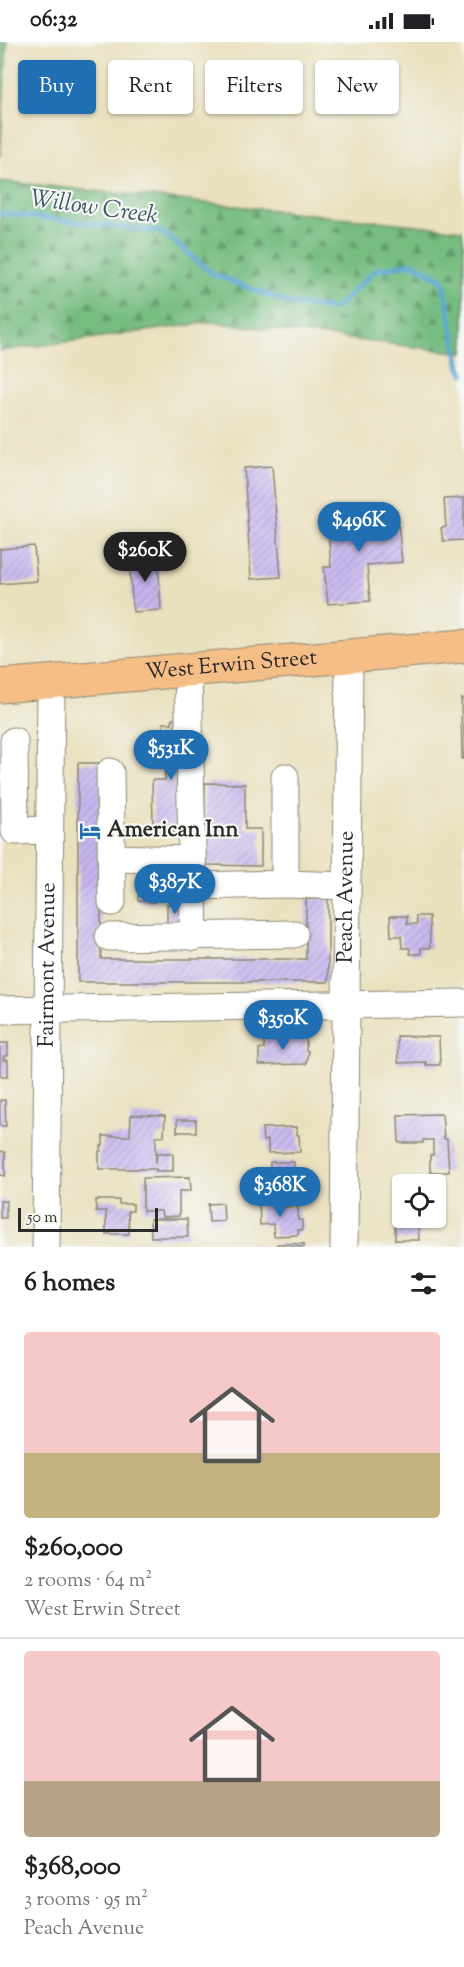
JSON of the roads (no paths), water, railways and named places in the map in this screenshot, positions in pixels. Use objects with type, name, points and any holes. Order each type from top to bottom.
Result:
[{"type":"main road","name":"West Erwin Street","points":[[0,686],[464,646]]},
{"type":"main road","points":[[401,652],[464,664]]},
{"type":"street","name":"Peach Avenue","points":[[344,1247],[349,656]]},
{"type":"street","points":[[188,671],[194,937]]},
{"type":"street","name":"Fairmont Avenue","points":[[46,1247],[51,683]]},
{"type":"street","points":[[14,741],[15,831],[49,830]]},
{"type":"street","points":[[110,772],[112,902]]},
{"type":"street","points":[[285,777],[285,884]]},
{"type":"street","points":[[112,858],[192,873],[285,884],[347,886]]},
{"type":"street","points":[[109,937],[294,934]]},
{"type":"street","points":[[0,1010],[464,1003]]},
{"type":"waterway","name":"Willow Creek","points":[[0,213],[162,232],[213,274],[291,304],[335,309],[375,270],[413,263],[443,280],[460,368],[464,374]]},
{"type":"place","name":"American Inn","points":[[90,831]]}]
